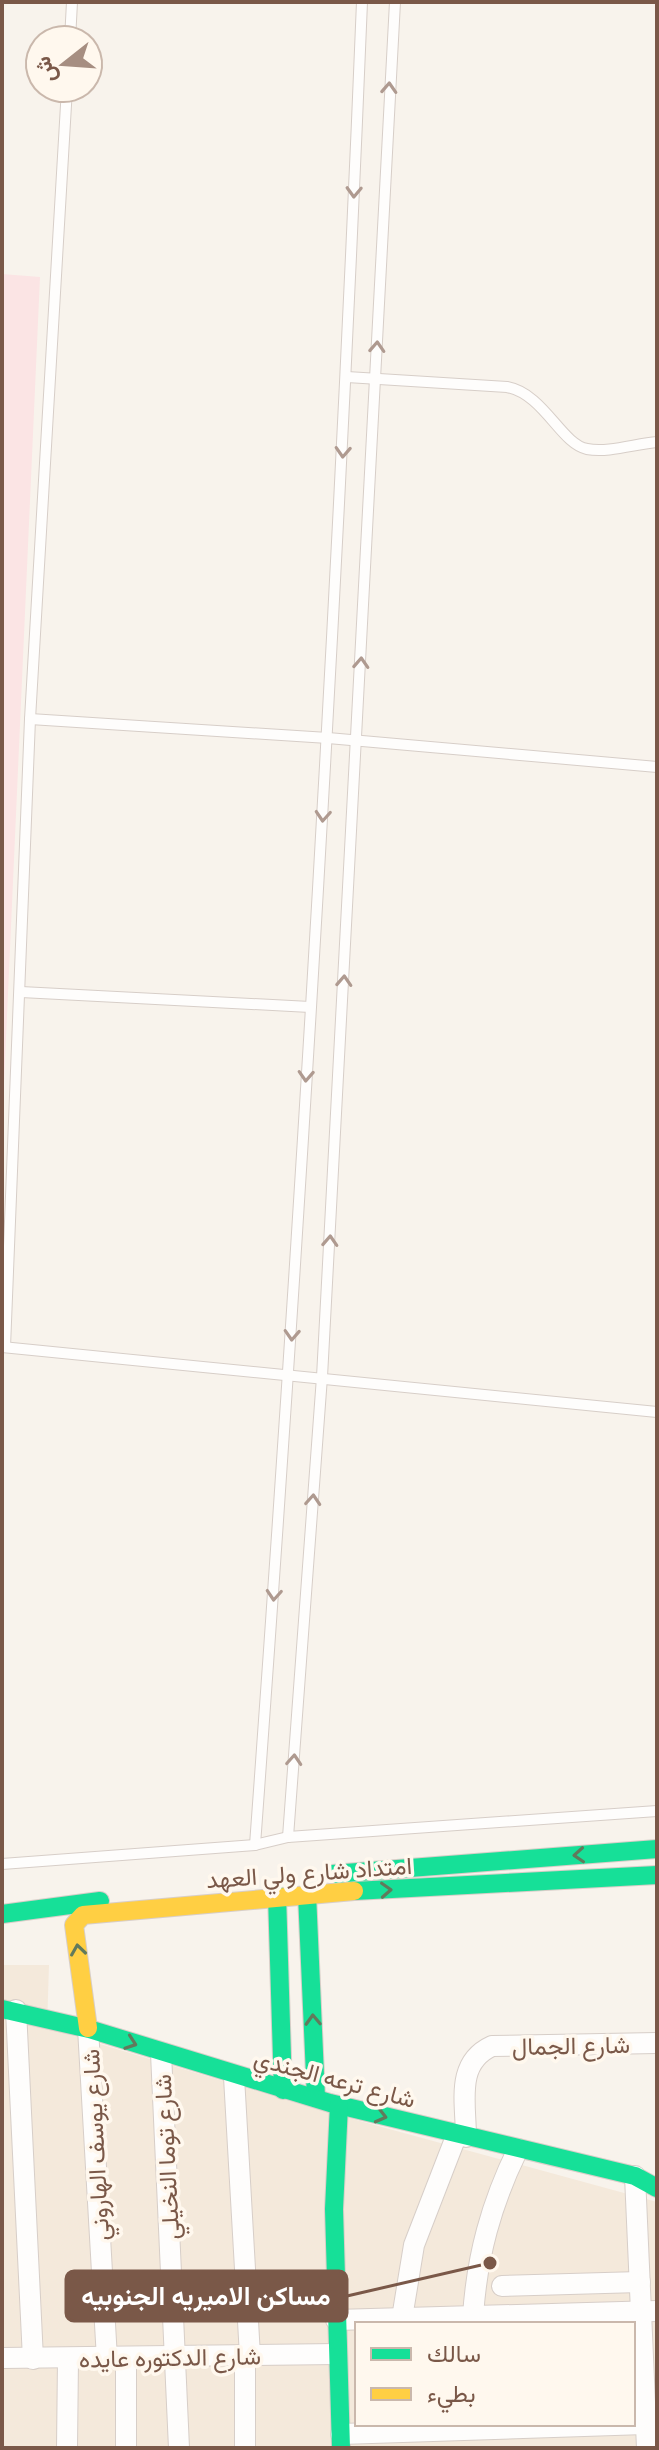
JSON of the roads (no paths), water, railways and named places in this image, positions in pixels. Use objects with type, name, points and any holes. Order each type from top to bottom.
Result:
[{"type":"main road","name":"امتداد شارع ولي العهد","points":[[292,1884],[657,1849]]},
{"type":"main road","name":"امتداد شارع ولي العهد","points":[[292,1884],[657,1875]]},
{"type":"main road","points":[[2,1914],[74,1911],[292,1884]]},
{"type":"main road","points":[[283,2090],[292,1884]]},
{"type":"main road","points":[[292,1884],[316,2098]]},
{"type":"main road","points":[[74,1911],[88,2028]]},
{"type":"main road","name":"شارع ترعه الجندي","points":[[9,2010],[88,2028],[234,2077],[339,2105],[635,2176],[657,2188]]},
{"type":"main road","points":[[339,2105],[335,2163],[337,2354],[347,2375],[341,2441]]},
{"type":"street","points":[[9,2010],[33,2359]]},
{"type":"street","name":"شارع يوسف الهاروني","points":[[88,2028],[126,2448]]},
{"type":"street","name":"شارع الجمال","points":[[461,2135],[465,2072],[480,2051],[492,2046],[657,2043]]},
{"type":"street","name":"شارع توما النخيلي","points":[[161,2053],[179,2448]]},
{"type":"street","points":[[234,2077],[248,2356],[245,2448]]},
{"type":"street","points":[[402,2318],[414,2245],[461,2135]]},
{"type":"street","points":[[473,2316],[481,2247],[490,2213],[518,2149]]},
{"type":"street","points":[[341,2441],[648,2432],[644,2374],[649,2312],[640,2282],[635,2176]]},
{"type":"street","points":[[502,2286],[640,2282]]},
{"type":"street","points":[[336,2320],[649,2312]]},
{"type":"street","name":"شارع الدكتوره عايده","points":[[2,2358],[337,2354]]},
{"type":"street","points":[[67,2448],[68,2359]]},
{"type":"lane","points":[[71,24],[72,2]]},
{"type":"lane","points":[[255,1845],[289,1374],[328,738],[362,2]]},
{"type":"lane","points":[[288,1837],[322,1377],[395,2]]},
{"type":"lane","points":[[66,104],[30,719],[4,1347],[657,1412]]},
{"type":"lane","points":[[347,377],[516,389],[536,402],[574,442],[588,449],[657,442]]},
{"type":"lane","points":[[30,719],[328,738],[657,767]]},
{"type":"lane","points":[[21,992],[310,1007]]},
{"type":"lane","points":[[2,1864],[255,1845],[288,1837],[657,1811]]},
{"type":"place","name":"مساكن الاميريه الجنوبيه","points":[[490,2263]]}]
